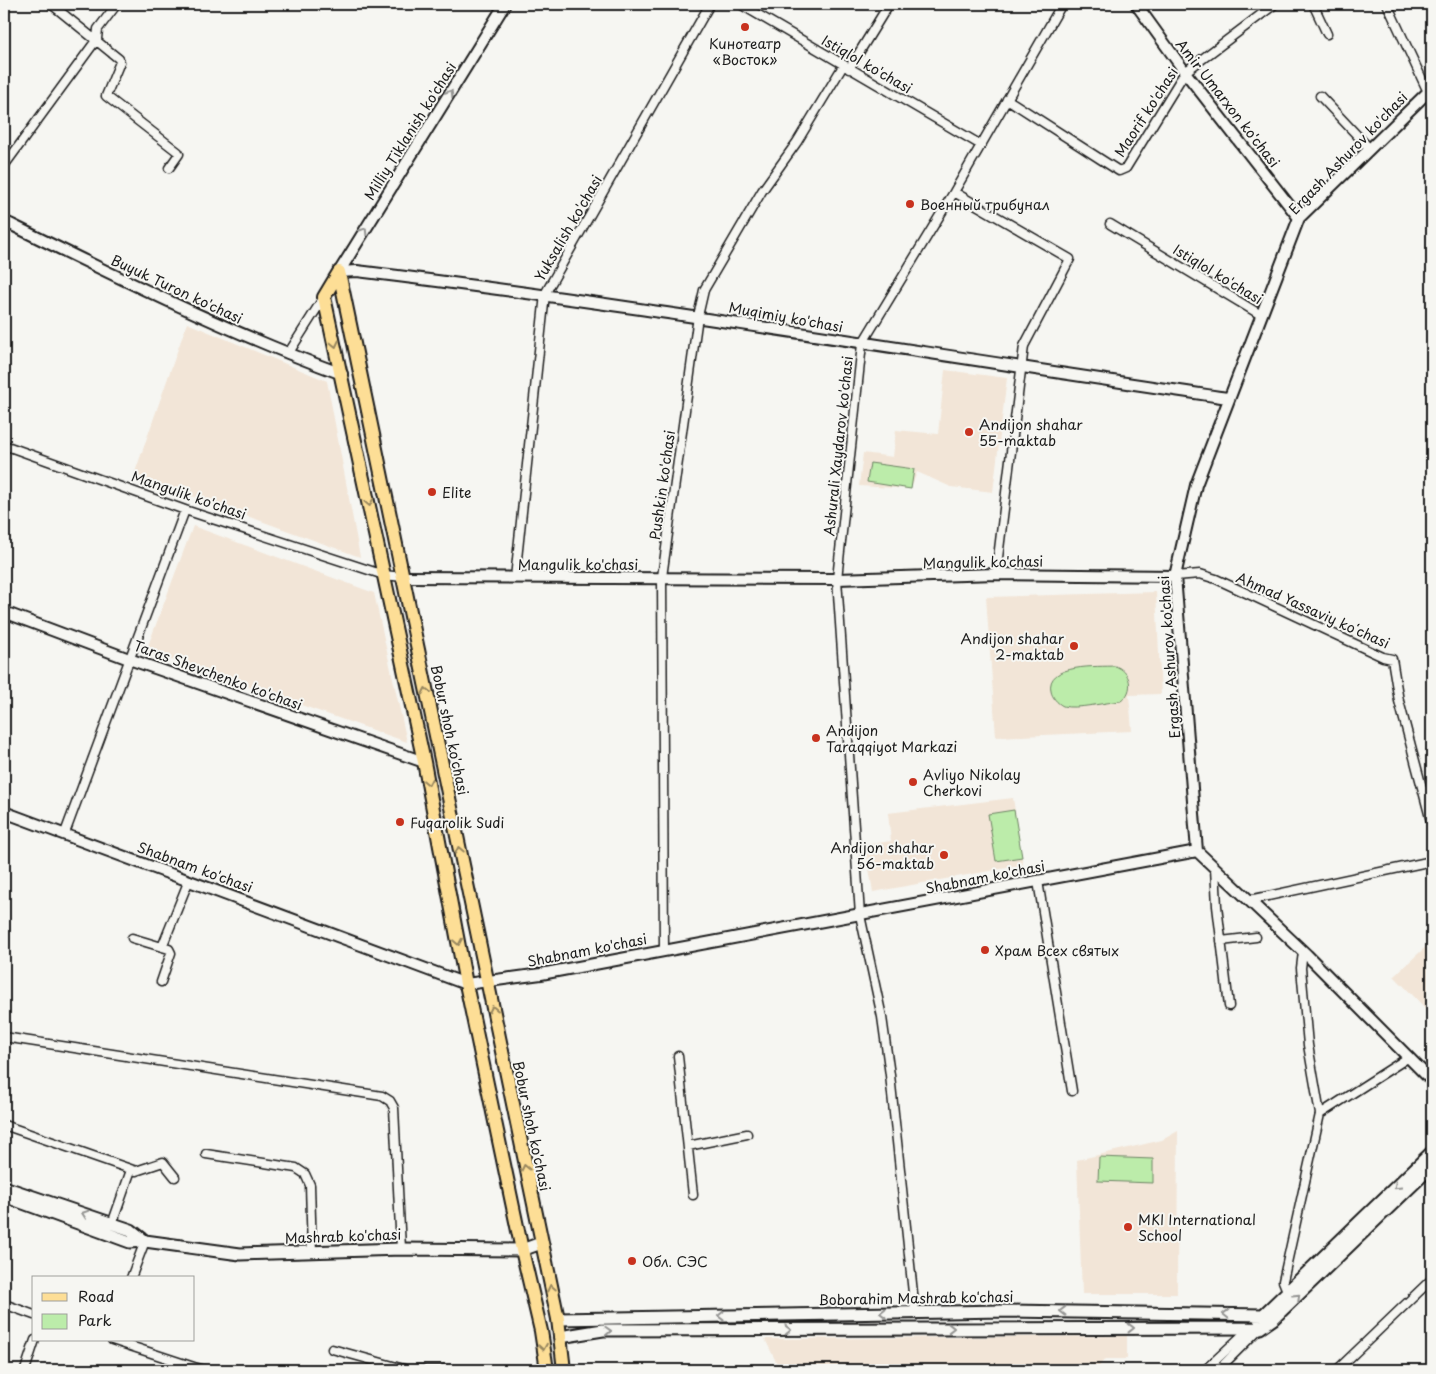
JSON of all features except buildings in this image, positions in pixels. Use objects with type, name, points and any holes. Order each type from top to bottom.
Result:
[{"type":"main road","points":[[339,272],[324,297],[424,762],[466,984],[541,1331],[547,1370]]},
{"type":"main road","name":"Bobur shoh ko'chasi","points":[[339,272],[558,1319],[564,1370]]},
{"type":"main road","points":[[1268,1317],[1287,1290],[1432,1152]]},
{"type":"main road","points":[[560,1337],[603,1330],[1254,1329],[1432,1166]]},
{"type":"main road","name":"Mashrab ko'chasi","points":[[4,1187],[131,1230],[145,1241]]},
{"type":"main road","name":"Mashrab ko'chasi","points":[[4,1196],[130,1242],[145,1241],[240,1254],[401,1250],[522,1250],[541,1243]]},
{"type":"main road","name":"Boborahim Mashrab ko'chasi","points":[[558,1319],[1076,1310],[1268,1317]]},
{"type":"main road","points":[[851,1314],[851,1329]]},
{"type":"street","points":[[51,4],[120,60],[106,96],[178,152],[179,154],[169,168]]},
{"type":"street","points":[[4,166],[97,40],[98,29],[117,4]]},
{"type":"street","name":"Milliy Tiklanish ko'chasi","points":[[339,272],[505,4]]},
{"type":"street","name":"Yuksalish ko'chasi","points":[[515,578],[545,294],[710,4]]},
{"type":"street","name":"Istiqlol ko'chasi","points":[[740,4],[981,145]]},
{"type":"street","name":"Pushkin ko'chasi","points":[[664,950],[662,577],[698,316],[704,290],[762,191],[889,4]]},
{"type":"street","name":"Ashurali Xaydarov ko'chasi","points":[[914,1312],[890,1075],[882,1017],[860,915],[836,579],[862,344],[954,192],[1062,4]]},
{"type":"street","name":"Amir Umarxon ko'chasi","points":[[1136,4],[1185,72],[1299,218]]},
{"type":"street","name":"Maorif ko'chasi","points":[[1007,100],[1119,171],[1126,168],[1185,72],[1275,4]]},
{"type":"street","points":[[1312,4],[1327,34]]},
{"type":"street","points":[[1387,4],[1430,91]]},
{"type":"street","name":"Ergash Ashurov ko'chasi","points":[[1197,851],[1175,576],[1196,485],[1299,218],[1430,91]]},
{"type":"street","points":[[1320,96],[1370,149]]},
{"type":"street","points":[[954,192],[1070,259],[1024,346],[996,574]]},
{"type":"street","name":"Buyuk Turon ko'chasi","points":[[4,222],[184,309],[288,354],[342,374]]},
{"type":"street","name":"Istiqlol ko'chasi","points":[[1110,224],[1261,315]]},
{"type":"street","name":"Muqimiy ko'chasi","points":[[339,272],[357,270],[545,294],[698,316],[862,344],[1228,398]]},
{"type":"street","points":[[288,354],[324,297]]},
{"type":"street","name":"Mangulik ko'chasi","points":[[4,444],[185,510],[384,575],[403,577],[515,578],[836,579],[996,574],[1175,576]]},
{"type":"street","points":[[65,833],[185,510]]},
{"type":"street","name":"Ahmad Yassaviy koʻchasi","points":[[1175,576],[1200,574],[1216,579],[1383,657],[1392,659],[1399,701],[1432,825]]},
{"type":"street","name":"Taras Shevchenko ko'chasi","points":[[4,612],[424,762]]},
{"type":"street","name":"Shabnam ko'chasi","points":[[4,812],[65,833],[466,984],[541,974],[1197,851]]},
{"type":"street","points":[[1197,851],[1303,952],[1432,1081]]},
{"type":"street","points":[[1249,900],[1432,862]]},
{"type":"street","points":[[1215,868],[1229,1006]]},
{"type":"street","points":[[162,947],[189,880]]},
{"type":"street","points":[[1038,881],[1072,1091]]},
{"type":"street","points":[[132,938],[169,949],[171,953],[161,982]]},
{"type":"street","points":[[1221,942],[1256,938]]},
{"type":"street","points":[[1287,1290],[1283,1281],[1320,1114],[1308,1046],[1301,968],[1303,952]]},
{"type":"street","points":[[4,1037],[382,1096],[390,1101],[394,1108],[401,1250]]},
{"type":"street","points":[[678,1056],[693,1195]]},
{"type":"street","points":[[1320,1114],[1409,1057]]},
{"type":"street","points":[[4,1125],[136,1172],[162,1162],[175,1177]]},
{"type":"street","points":[[688,1146],[747,1134]]},
{"type":"street","points":[[206,1154],[296,1168],[306,1174],[310,1185],[312,1252]]},
{"type":"street","points":[[112,1224],[131,1170]]},
{"type":"street","points":[[132,1276],[145,1241]]},
{"type":"street","points":[[1337,1370],[1432,1279]]},
{"type":"street","points":[[4,1304],[32,1313]]},
{"type":"street","points":[[1205,1370],[1254,1329]]},
{"type":"street","points":[[1218,1370],[1254,1329]]},
{"type":"street","points":[[25,1370],[34,1342]]},
{"type":"street","points":[[118,1342],[193,1368],[205,1370]]},
{"type":"street","points":[[332,1348],[404,1370],[444,1370]]},
{"type":"street","points":[[511,1370],[547,1370]]},
{"type":"shaded area","points":[[187,323],[327,381],[360,557],[134,475]]},
{"type":"shaded area","name":"Andijon shahar 55-maktab","points":[[945,370],[1007,378],[993,492],[951,487],[917,472],[911,489],[859,486],[863,453],[893,457],[896,430],[938,434]]},
{"type":"shaded area","points":[[193,526],[374,593],[407,742],[146,651]]},
{"type":"shaded area","name":"Andijon shahar 2-maktab","points":[[1156,592],[1161,694],[1129,695],[1132,731],[996,737],[986,597]]},
{"type":"shaded area","name":"Andijon shahar 56-maktab","points":[[1013,798],[1023,865],[873,892],[865,845],[891,841],[888,813]]},
{"type":"shaded area","points":[[1432,941],[1432,1015],[1394,976]]},
{"type":"shaded area","name":"MKI International School","points":[[1178,1131],[1177,1294],[1082,1294],[1077,1160],[1162,1140]]},
{"type":"shaded area","points":[[1127,1336],[1127,1359],[1105,1359],[1100,1365],[1100,1370],[780,1370],[765,1339]]},
{"type":"green space","points":[[870,463],[914,469],[911,489],[867,482]]},
{"type":"green space","points":[[1115,666],[1125,672],[1129,682],[1128,692],[1121,701],[1068,707],[1061,705],[1052,695],[1051,682],[1056,675],[1064,671],[1075,668]]},
{"type":"green space","points":[[1014,810],[1022,857],[996,861],[988,814]]},
{"type":"green space","points":[[1099,1157],[1153,1159],[1153,1183],[1098,1181]]},
{"type":"place","name":"Кинотеатр «Восток»","points":[[745,27]]},
{"type":"place","name":"Военный трибунал","points":[[910,204]]},
{"type":"place","name":"Andijon shahar 55-maktab","points":[[969,432]]},
{"type":"place","name":"Elite","points":[[432,492]]},
{"type":"place","name":"Andijon shahar 2-maktab","points":[[1074,646]]},
{"type":"place","name":"Andijon Taraqqiyot Markazi","points":[[816,738]]},
{"type":"place","name":"Avliyo Nikolay Cherkovi","points":[[913,782]]},
{"type":"place","name":"Fuqarolik Sudi","points":[[400,822]]},
{"type":"place","name":"Andijon shahar 56-maktab","points":[[944,855]]},
{"type":"place","name":"Храм Всех святых","points":[[985,950]]},
{"type":"place","name":"MKI International School","points":[[1128,1227]]},
{"type":"place","name":"Обл. СЭС","points":[[632,1261]]}]
